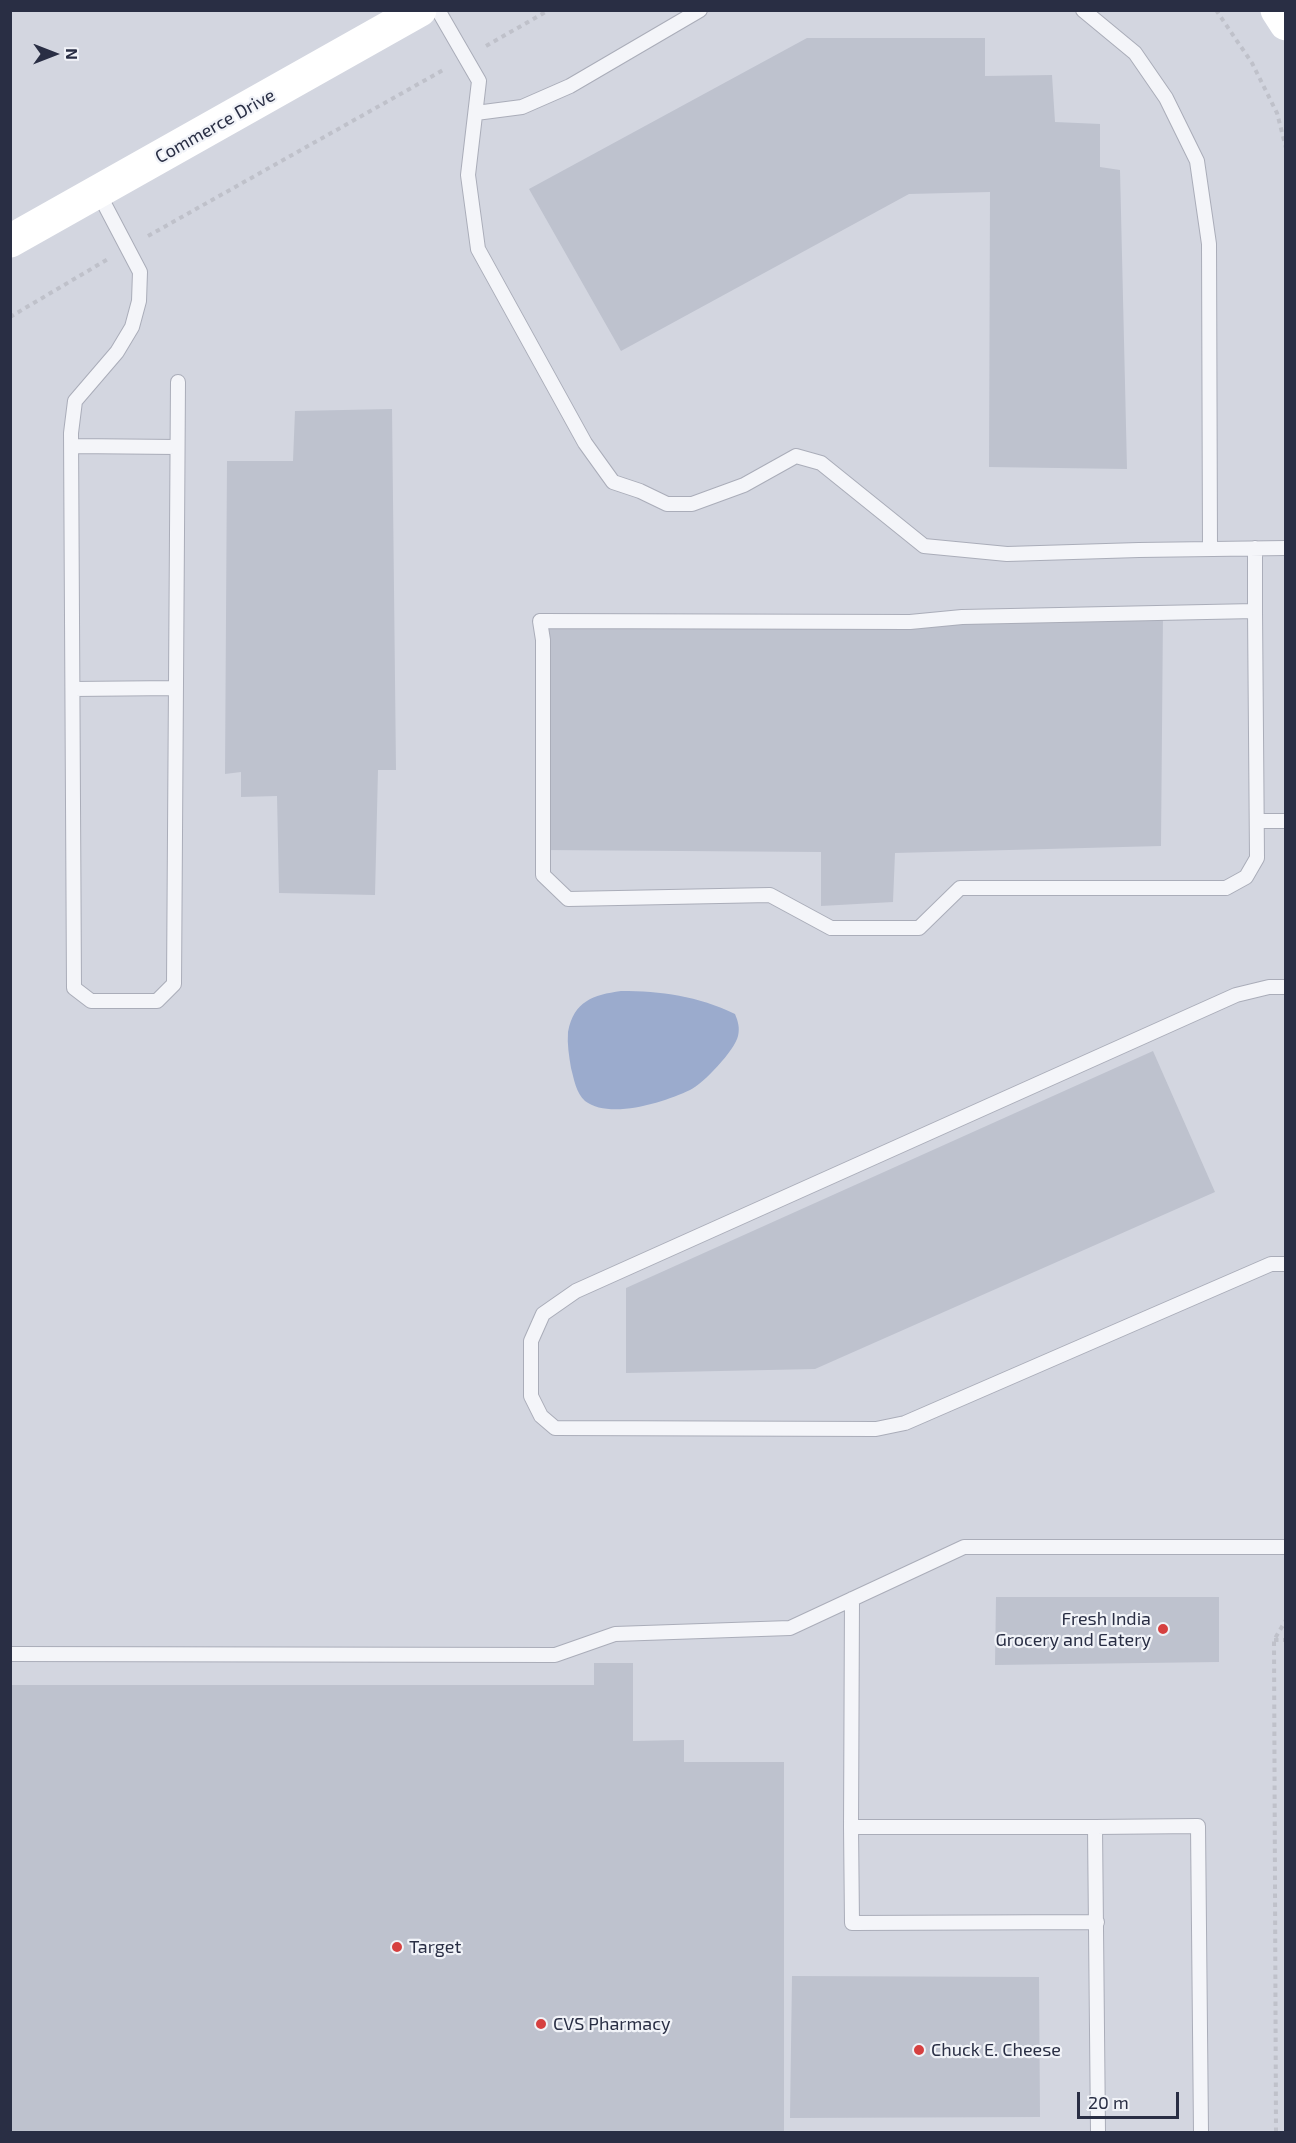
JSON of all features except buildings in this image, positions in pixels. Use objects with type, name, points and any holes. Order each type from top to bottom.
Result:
[{"type":"street","name":"Commerce Drive","points":[[10,241],[420,10]]},
{"type":"street","points":[[1277,10],[1286,24]]},
{"type":"lane","points":[[438,10],[479,81],[468,175],[478,249],[585,443],[613,482],[640,491],[667,504],[692,504],[744,485],[796,456],[821,463],[924,546],[1007,554],[1286,548]]},
{"type":"lane","points":[[476,113],[522,107],[570,86],[700,10]]},
{"type":"lane","points":[[1083,10],[1135,53],[1166,98],[1197,161],[1209,244],[1210,549]]},
{"type":"lane","points":[[98,192],[140,272],[139,302],[132,327],[117,351],[75,401],[71,433],[74,988],[91,1001],[157,1001],[174,984],[178,382]]},
{"type":"lane","points":[[72,446],[177,447]]},
{"type":"lane","points":[[1255,548],[1257,858],[1246,877],[1226,888],[960,888],[919,928],[831,928],[770,895],[568,898],[543,875],[543,640],[540,621],[910,622],[963,617],[1255,611]]},
{"type":"lane","points":[[73,689],[176,688]]},
{"type":"lane","points":[[1257,822],[1286,821]]},
{"type":"lane","points":[[1286,987],[1269,987],[1236,994],[576,1291],[543,1314],[531,1341],[531,1396],[541,1416],[555,1428],[876,1429],[904,1423],[1271,1264],[1286,1264]]},
{"type":"lane","points":[[10,1654],[555,1655],[615,1634],[790,1628],[964,1547],[1286,1547]]},
{"type":"lane","points":[[852,1599],[852,1923],[1097,1922]]},
{"type":"lane","points":[[851,1827],[1198,1826],[1201,2133]]},
{"type":"lane","points":[[1095,1827],[1098,2133]]},
{"type":"path","points":[[10,317],[549,10]]},
{"type":"path","points":[[1216,10],[1252,63],[1277,113],[1286,148]]},
{"type":"path","points":[[1276,2133],[1274,1640],[1286,1620]]},
{"type":"path","points":[[1274,1640],[1286,1640]]},
{"type":"shaded area","points":[[11,11],[1285,11],[1285,2132],[11,2132]]},
{"type":"water","points":[[621,991],[679,996],[707,1003],[735,1014],[739,1030],[736,1042],[718,1066],[690,1090],[638,1107],[608,1109],[596,1106],[585,1101],[579,1094],[571,1068],[568,1032],[575,1013],[586,1001]]},
{"type":"place","name":"Fresh India Grocery and Eatery","points":[[1163,1629]]},
{"type":"place","name":"Target","points":[[397,1947]]},
{"type":"place","name":"CVS Pharmacy","points":[[541,2024]]},
{"type":"place","name":"Chuck E. Cheese","points":[[919,2050]]}]
